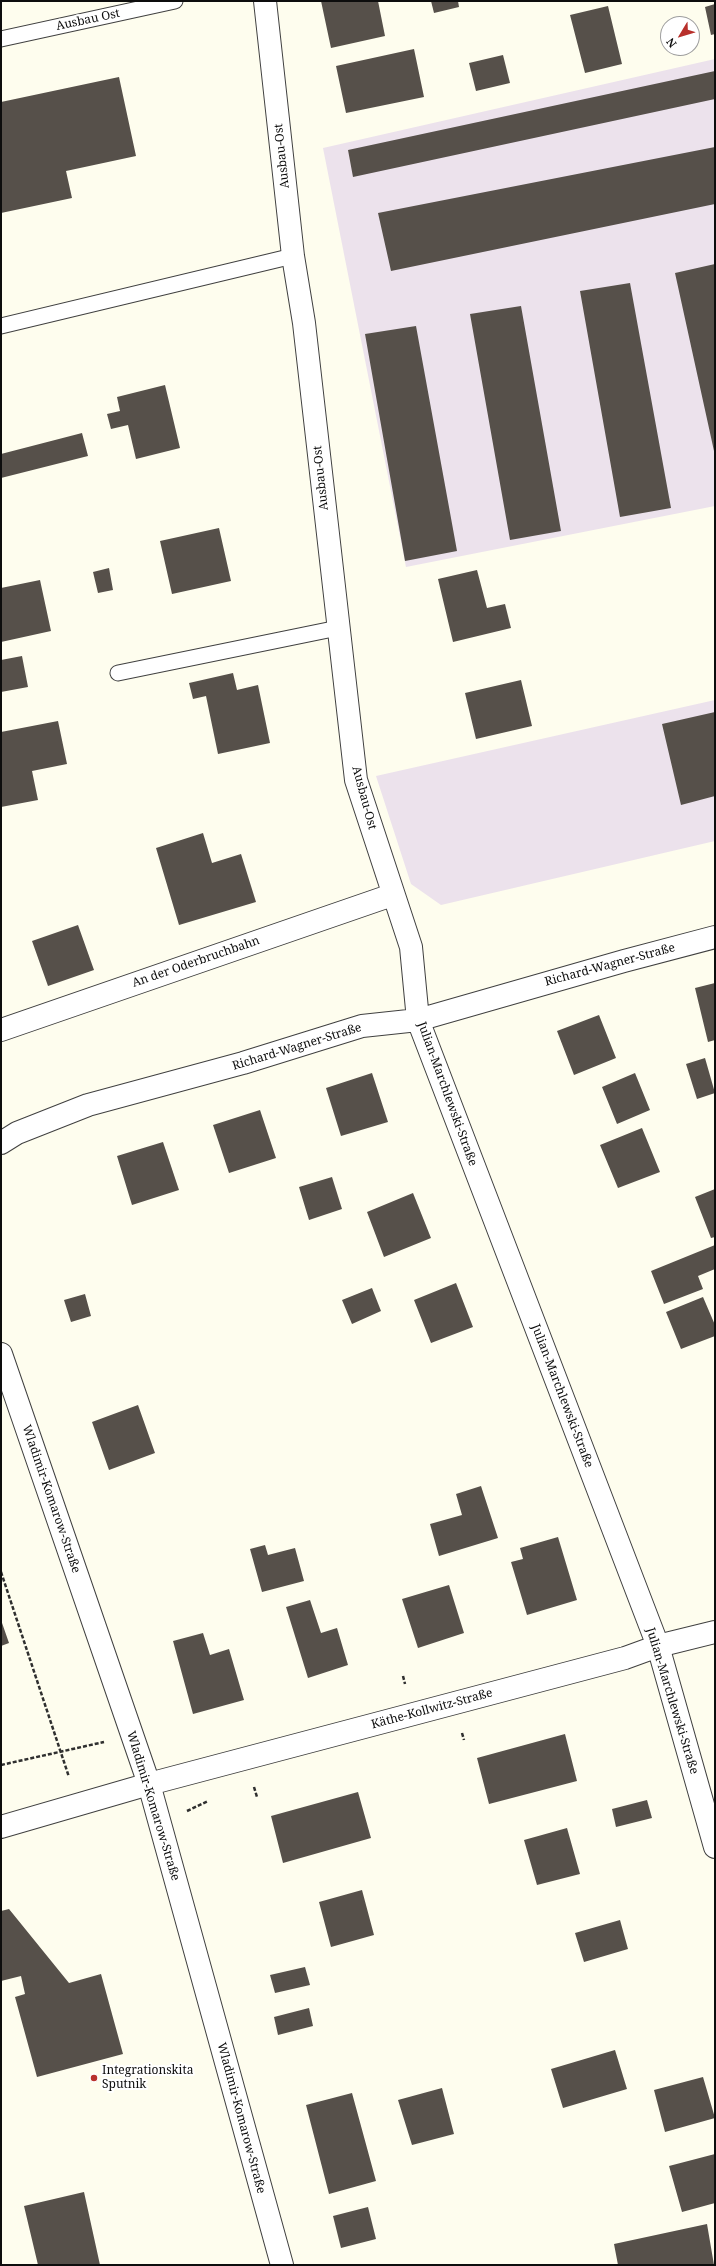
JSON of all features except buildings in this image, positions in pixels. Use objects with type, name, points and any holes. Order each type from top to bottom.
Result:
[{"type":"street","name":"Ausbau-Ost","points":[[264,1],[292,256],[304,323],[356,780],[392,894],[411,947]]},
{"type":"street","name":"An der Oderbruchbahn","points":[[1,1030],[392,894]]},
{"type":"street","name":"Richard-Wagner-Straße","points":[[1,1143],[17,1134],[88,1105],[243,1063],[362,1026],[418,1020],[624,961],[715,937]]},
{"type":"street","name":"Julian-Marchlewski-Straße","points":[[411,947],[418,1020],[658,1646],[715,1847]]},
{"type":"street","name":"Wladimir-Komarow-Straße","points":[[1,1354],[149,1784],[282,2265]]},
{"type":"street","name":"Käthe-Kollwitz-Straße","points":[[1,1827],[149,1784],[625,1658],[658,1646],[715,1632]]},
{"type":"lane","name":"Ausbau Ost","points":[[1,39],[175,1]]},
{"type":"lane","points":[[1,326],[292,256]]},
{"type":"lane","points":[[118,673],[338,628]]},
{"type":"path","points":[[1,1572],[60,1751],[80,1805]]},
{"type":"path","points":[[403,1676],[407,1689]]},
{"type":"path","points":[[1,1765],[132,1735]]},
{"type":"path","points":[[253,1782],[257,1797]]},
{"type":"path","points":[[188,1817],[187,1810],[209,1801]]},
{"type":"shaded area","points":[[715,59],[715,506],[406,567],[323,148]]},
{"type":"shaded area","points":[[715,700],[715,841],[441,905],[411,884],[376,776]]},
{"type":"place","name":"Integrationskita Sputnik","points":[[94,2078]]}]
